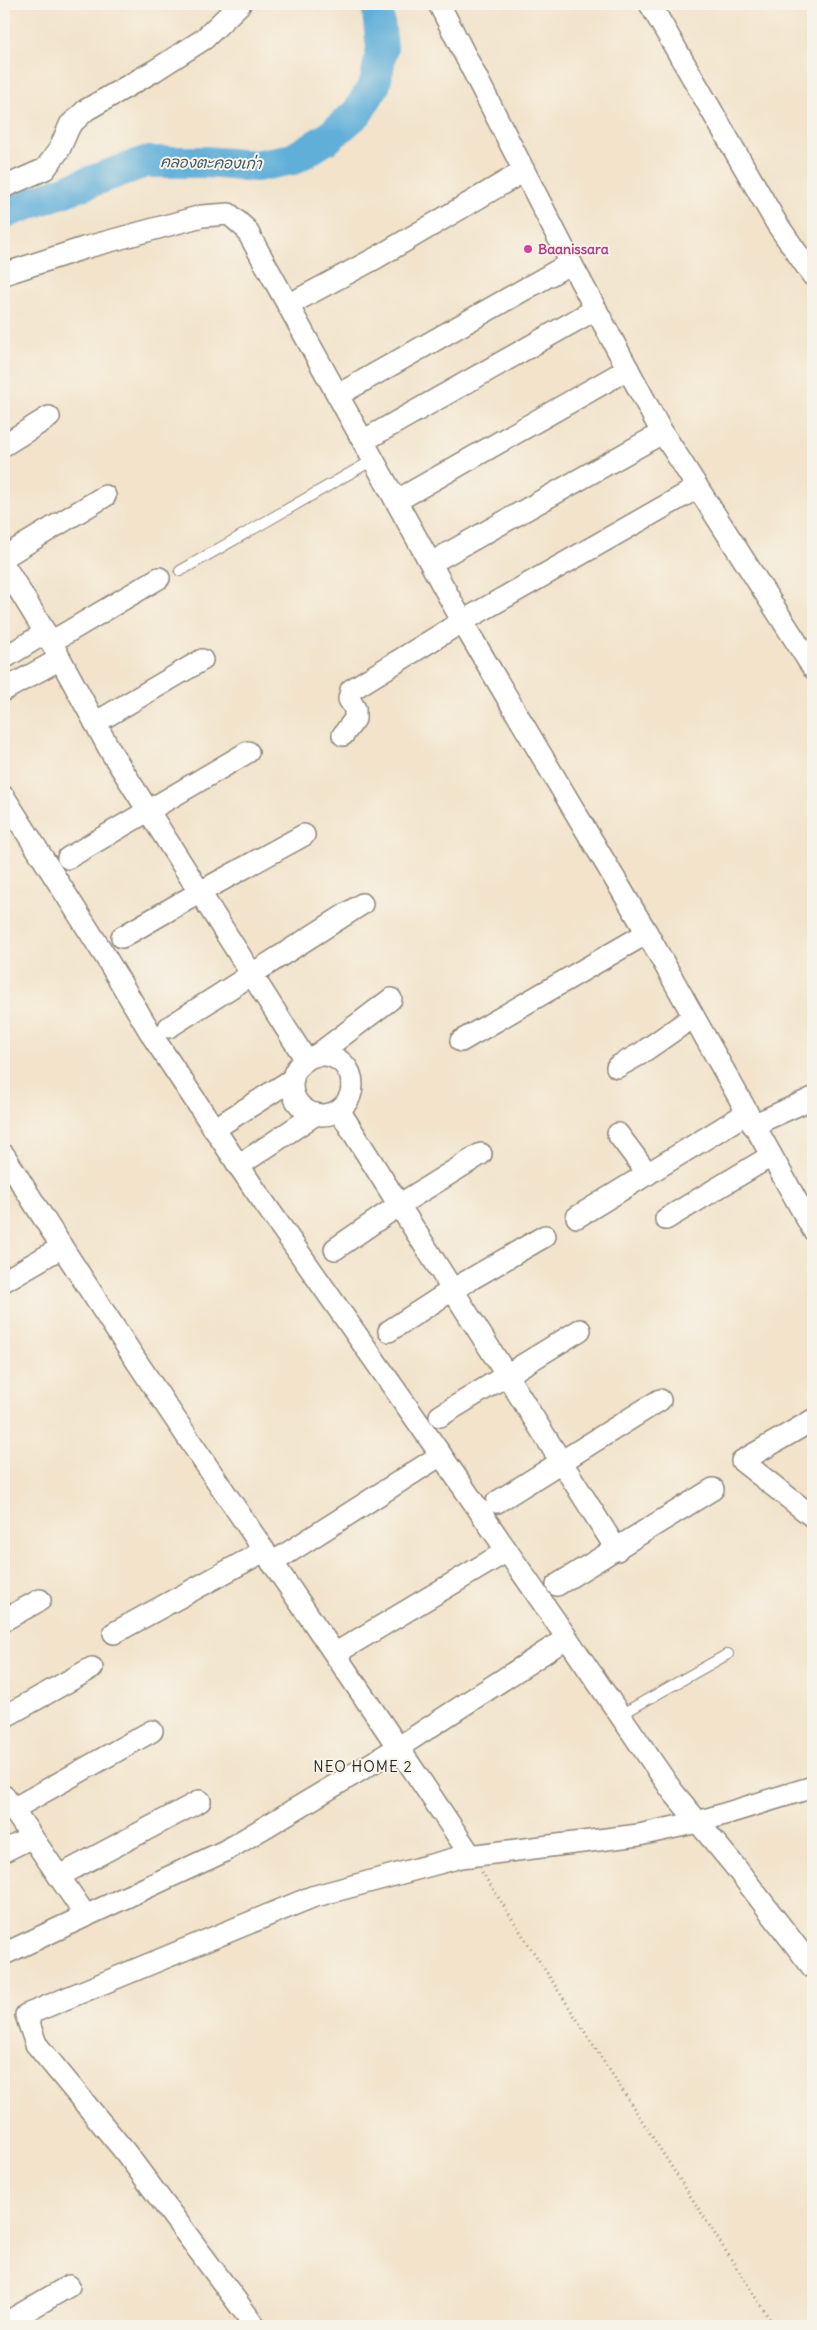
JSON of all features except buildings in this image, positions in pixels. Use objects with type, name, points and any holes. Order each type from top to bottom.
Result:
[{"type":"street","points":[[4,187],[24,180],[44,169],[59,150],[70,125],[86,110],[154,71],[204,39],[240,4]]},
{"type":"street","points":[[439,4],[571,263],[662,433],[813,668]]},
{"type":"street","points":[[650,4],[777,224],[813,276]]},
{"type":"street","points":[[288,305],[376,258],[524,171]]},
{"type":"street","points":[[4,274],[84,248],[202,216],[229,214],[246,229],[430,563],[647,933],[813,1230]]},
{"type":"street","points":[[338,395],[571,263]]},
{"type":"street","points":[[363,441],[596,309]]},
{"type":"street","points":[[396,501],[628,369]]},
{"type":"street","points":[[4,445],[49,417]]},
{"type":"street","points":[[430,563],[662,433]]},
{"type":"street","points":[[343,735],[355,719],[355,709],[348,699],[351,690],[463,621],[697,488]]},
{"type":"street","points":[[4,557],[105,496]]},
{"type":"street","points":[[4,565],[52,645],[95,723],[149,812],[252,975],[311,1058]]},
{"type":"street","points":[[4,690],[52,645],[159,578]]},
{"type":"street","points":[[4,658],[52,645]]},
{"type":"street","points":[[95,723],[202,660]]},
{"type":"street","points":[[68,858],[248,752]]},
{"type":"street","points":[[4,797],[105,956],[153,1037],[238,1166],[441,1454],[673,1792],[813,1968]]},
{"type":"street","points":[[122,937],[304,835]]},
{"type":"street","points":[[169,1027],[362,904]]},
{"type":"street","points":[[461,1041],[647,933]]},
{"type":"street","points":[[311,1058],[328,1056],[339,1060],[347,1068],[352,1079],[352,1091],[347,1102],[339,1110],[328,1114],[316,1114],[305,1110],[297,1101],[293,1091],[293,1079],[297,1068],[391,999]]},
{"type":"street","points":[[617,1067],[640,1054],[693,1016]]},
{"type":"street","points":[[214,1129],[293,1079]]},
{"type":"street","points":[[577,1218],[648,1174],[750,1119],[813,1098]]},
{"type":"street","points":[[339,1110],[617,1550]]},
{"type":"street","points":[[238,1166],[316,1114]]},
{"type":"street","points":[[618,1134],[648,1174]]},
{"type":"street","points":[[334,1249],[399,1205],[481,1154]]},
{"type":"street","points":[[4,1155],[268,1557],[336,1653],[471,1856]]},
{"type":"street","points":[[666,1219],[771,1156]]},
{"type":"street","points":[[389,1331],[452,1290],[545,1236]]},
{"type":"street","points":[[4,1281],[62,1246]]},
{"type":"street","points":[[440,1416],[580,1330]]},
{"type":"street","points":[[497,1502],[660,1400]]},
{"type":"street","points":[[813,1420],[742,1461],[813,1517]]},
{"type":"street","points":[[114,1633],[268,1557],[441,1454]]},
{"type":"street","points":[[557,1585],[714,1490]]},
{"type":"street","points":[[336,1653],[507,1551]]},
{"type":"street","points":[[4,1620],[40,1600]]},
{"type":"street","points":[[4,1954],[225,1851],[399,1747],[567,1638]]},
{"type":"street","points":[[4,1717],[92,1668]]},
{"type":"street","points":[[86,1916],[8,1802],[152,1731]]},
{"type":"street","points":[[255,2326],[126,2153],[36,2044],[26,2015],[312,1897],[471,1856],[638,1835],[698,1822],[813,1788]]},
{"type":"street","points":[[58,1876],[200,1801]]},
{"type":"street","points":[[4,1851],[32,1837]]},
{"type":"street","points":[[4,2324],[69,2286]]},
{"type":"lane","points":[[180,570],[373,460]]},
{"type":"lane","points":[[620,1715],[728,1654]]},
{"type":"path","points":[[471,1856],[774,2326]]},
{"type":"waterway","name":"คลองตะคองเก่า","points":[[4,213],[145,162],[205,162],[256,166],[293,159],[328,138],[357,113],[375,84],[382,48],[377,4]]},
{"type":"place","name":"Baanissara","points":[[528,249]]},
{"type":"district","name":"NEO HOME 2","points":[[363,1767]]}]
